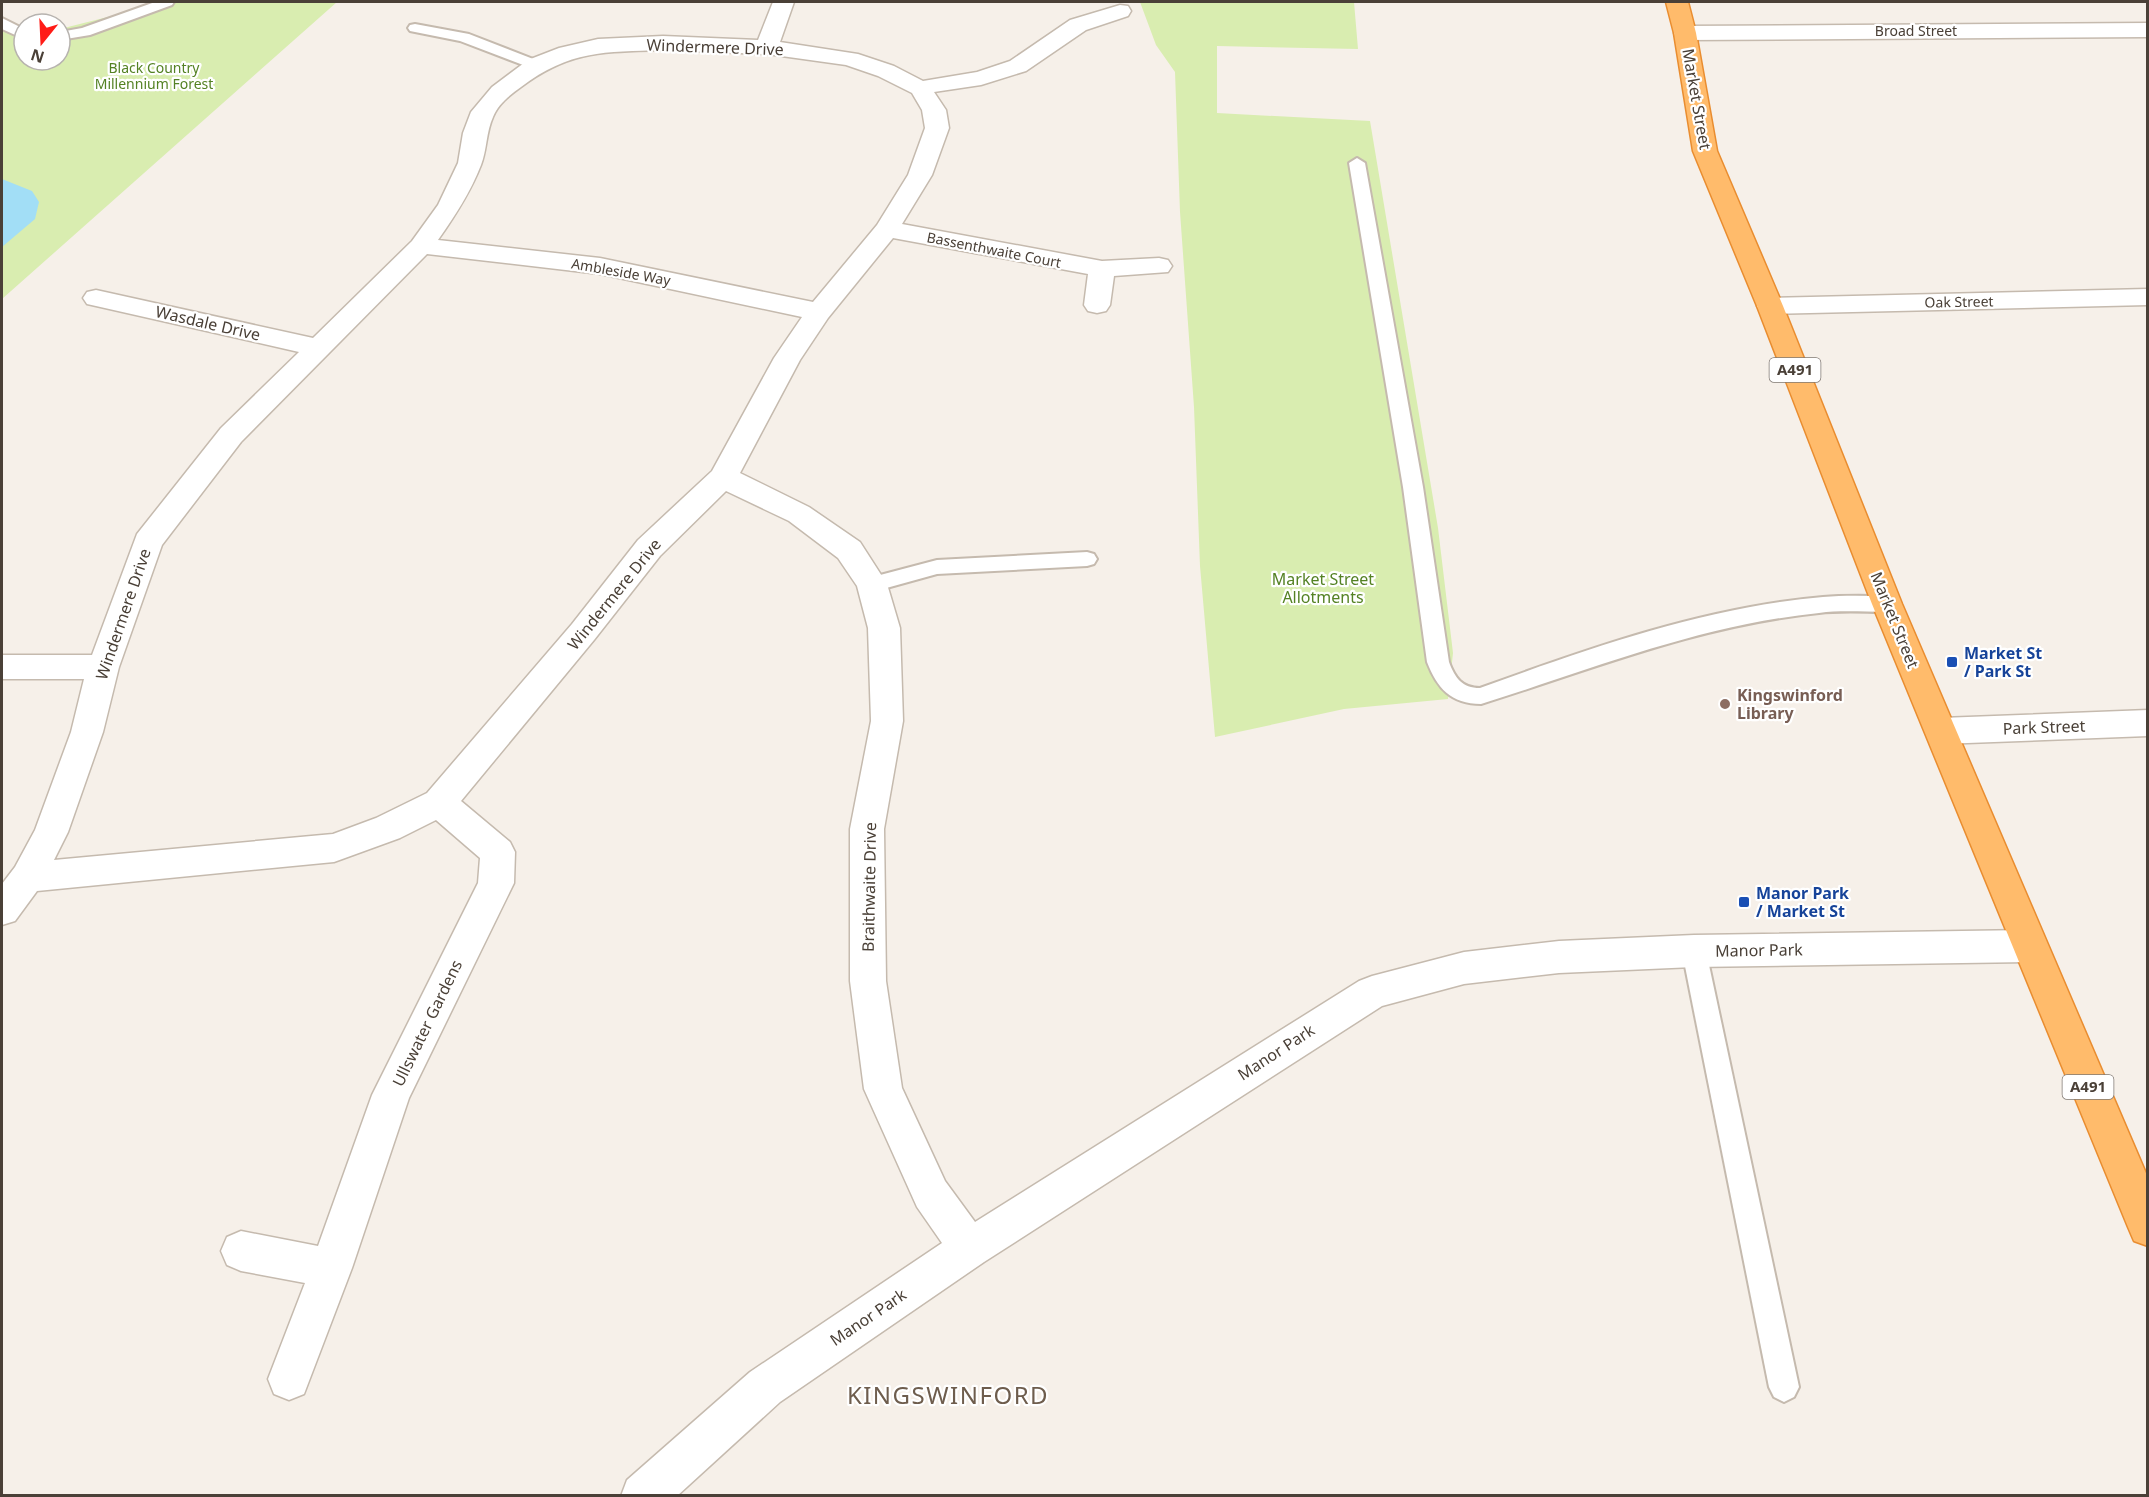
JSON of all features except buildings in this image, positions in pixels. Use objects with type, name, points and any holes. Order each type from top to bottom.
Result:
[{"type":"highway","name":"Market Street","points":[[1677,2],[1685,33],[1705,151],[1770,306],[1887,604],[2148,1227]]},
{"type":"street","points":[[767,46],[783,2]]},
{"type":"street","points":[[920,88],[981,78],[1018,66],[1078,25],[1120,11]]},
{"type":"street","name":"Broad Street","points":[[1685,33],[2148,30]]},
{"type":"street","name":"Windermere Drive","points":[[2,910],[27,877],[51,832],[87,732],[103,667],[148,542],[231,435],[421,246],[450,206],[470,163],[475,133],[483,112],[500,92],[536,65],[567,53],[598,46],[663,44],[767,46],[850,59],[886,71],[920,88],[934,110],[937,128],[920,175],[887,229],[819,312],[787,358],[723,477],[649,548],[584,633],[439,803],[388,828],[334,848],[27,877]]},
{"type":"street","name":"Bassenthwaite Court","points":[[887,229],[1102,269],[1159,266]]},
{"type":"street","name":"Ambleside Way","points":[[421,246],[600,266],[819,312]]},
{"type":"street","points":[[1097,305],[1102,269]]},
{"type":"street","name":"Oak Street","points":[[1770,306],[2148,297]]},
{"type":"street","name":"Wasdale Drive","points":[[96,298],[320,348]]},
{"type":"street","name":"Braithwaite Drive","points":[[723,477],[799,514],[849,550],[872,584],[884,628],[887,721],[867,829],[868,981],[883,1089],[931,1194],[970,1248]]},
{"type":"street","points":[[2,667],[103,667]]},
{"type":"street","name":"Park Street","points":[[1941,731],[2148,723]]},
{"type":"street","name":"Ullswater Gardens","points":[[289,1379],[331,1268],[391,1095],[496,883],[498,852],[439,803]]},
{"type":"street","name":"Manor Park","points":[[643,1496],[765,1387],[970,1248],[1372,992],[1464,968],[1559,957],[1694,951],[2029,946]]},
{"type":"street","points":[[240,1251],[331,1268]]},
{"type":"lane","points":[[72,34],[85,32],[167,2]]},
{"type":"lane","points":[[415,28],[464,37],[536,65]]},
{"type":"lane","points":[[1358,163],[1413,487],[1438,662],[1451,688],[1464,694],[1481,696],[1648,640],[1751,616],[1811,605],[1887,604]]},
{"type":"lane","points":[[872,584],[937,567],[1087,559]]},
{"type":"lane","points":[[1694,951],[1784,1387]]},
{"type":"green space","name":"Black Country Millennium Forest","points":[[167,2],[337,2],[2,299],[2,16],[12,23],[12,72],[72,72],[72,26]]},
{"type":"green space","name":"Market Street Allotments","points":[[1140,2],[1354,2],[1358,49],[1217,46],[1217,113],[1370,121],[1438,528],[1453,653],[1448,699],[1344,709],[1215,737],[1200,566],[1194,407],[1180,212],[1175,72],[1156,45]]},
{"type":"water","points":[[2,179],[32,191],[39,202],[35,219],[2,247]]},
{"type":"place","name":"Market St / Park St","points":[[1952,662]]},
{"type":"place","name":"Kingswinford Library","points":[[1725,704]]},
{"type":"place","name":"Manor Park / Market St","points":[[1744,902]]},
{"type":"district","name":"KINGSWINFORD","points":[[948,1396]]}]
